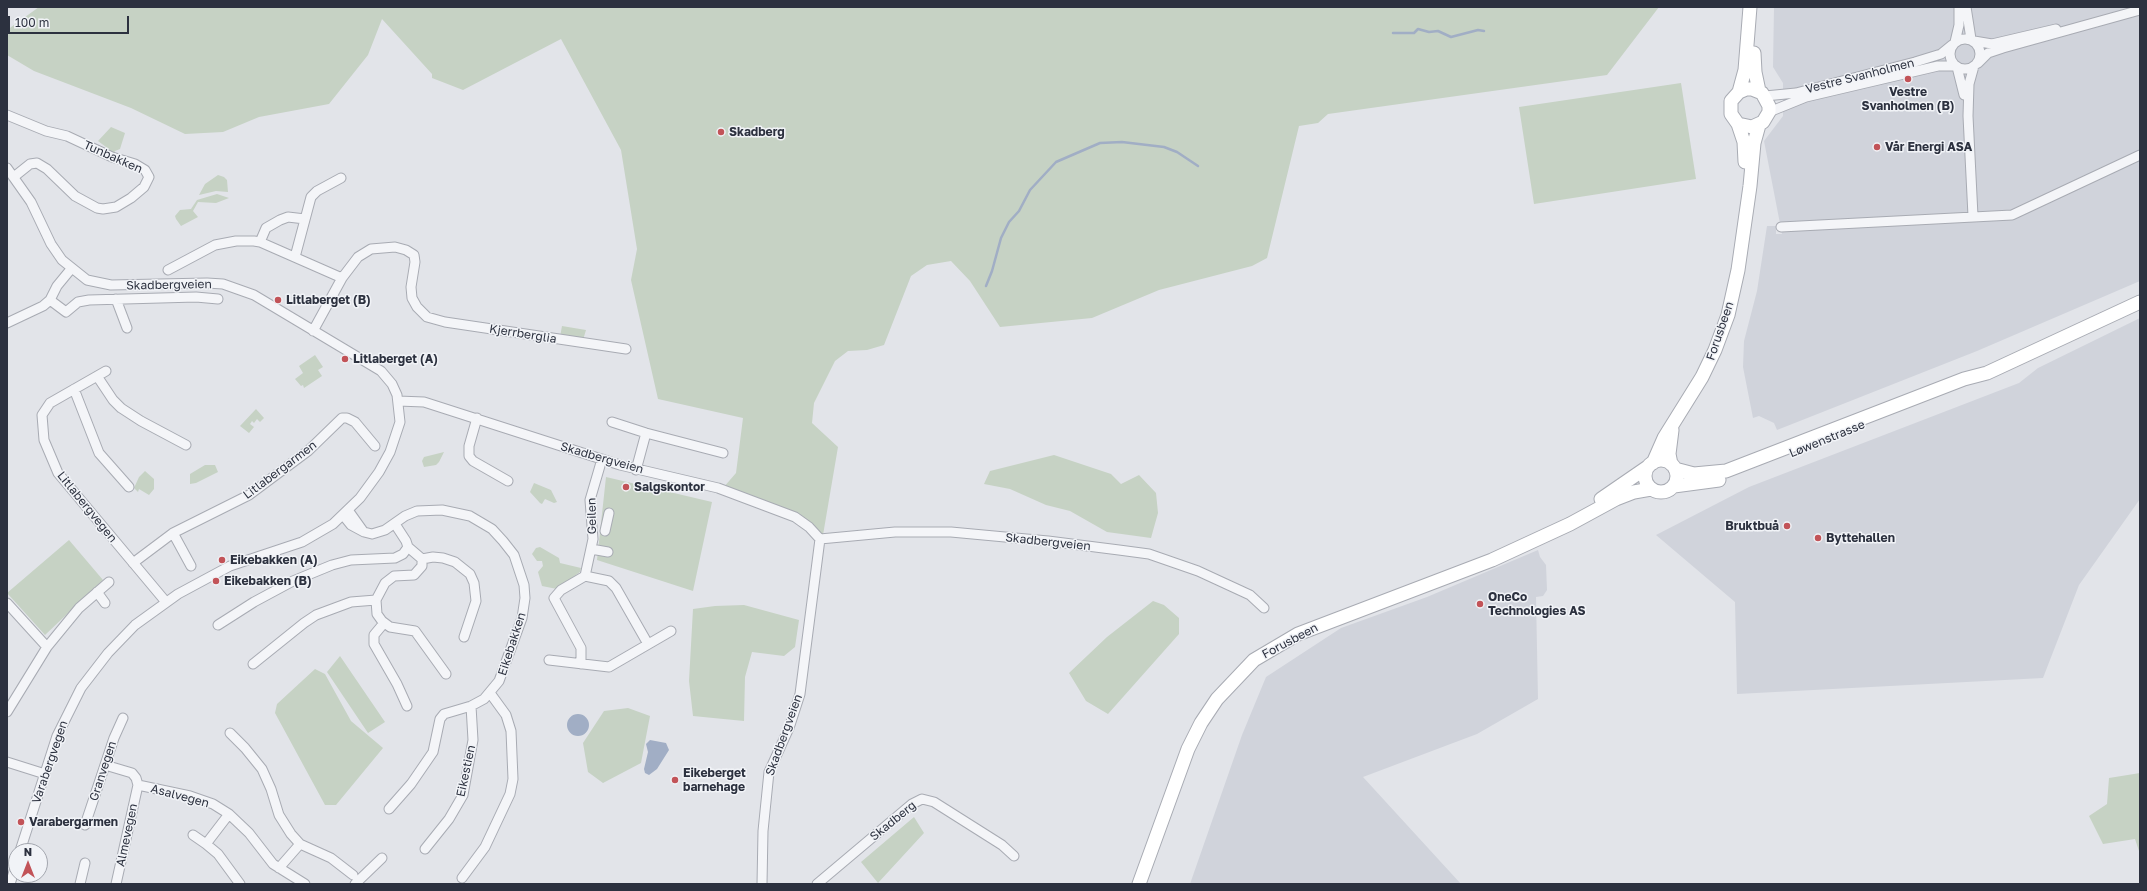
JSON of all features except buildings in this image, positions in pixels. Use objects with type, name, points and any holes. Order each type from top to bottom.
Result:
[{"type":"main road","points":[[1750,7],[1746,70],[1739,92],[1732,101],[1730,110],[1738,124],[1752,127],[1764,122],[1769,112],[1768,101],[1762,93],[1755,72],[1753,7]]},
{"type":"main road","points":[[1739,92],[1752,89],[1762,93]]},
{"type":"main road","name":"Forusbeen","points":[[1738,124],[1744,148],[1744,228]]},
{"type":"main road","name":"Forusbeen","points":[[1562,526],[1569,519],[1651,464],[1664,438],[1673,426],[1702,377],[1721,335],[1735,285],[1744,228],[1754,143],[1759,125]]},
{"type":"main road","name":"Løwenstrasse","points":[[1674,486],[1709,482],[1732,476],[1966,384],[1975,377],[2140,302]]},
{"type":"main road","name":"Løwenstrasse","points":[[1673,467],[1694,474],[1726,471],[1964,379],[1975,377]]},
{"type":"main road","name":"Forusbeen","points":[[1673,426],[1669,454],[1673,467]]},
{"type":"main road","points":[[1659,460],[1673,467],[1677,475],[1674,486],[1662,492],[1651,489],[1645,475],[1651,464],[1659,460]]},
{"type":"main road","name":"Forusbeen","points":[[1139,884],[1188,749],[1201,723],[1217,699],[1254,660],[1298,634],[1492,560],[1562,526],[1570,524],[1626,494],[1651,489]]},
{"type":"street","points":[[1959,7],[1959,25],[1950,54],[1957,67],[1963,85],[1968,116]]},
{"type":"street","points":[[1966,7],[1972,40],[1980,49],[1980,58],[1976,64],[1969,84],[1968,116],[1973,216]]},
{"type":"street","points":[[1957,67],[1966,69],[1976,64],[1993,51],[2085,24],[2140,10]]},
{"type":"street","points":[[1954,44],[1965,38],[1992,44],[2042,31],[2085,24]]},
{"type":"street","name":"Vestre Svanholmen","points":[[1762,93],[1796,93],[1941,54],[1954,44]]},
{"type":"street","name":"Vestre Svanholmen","points":[[1769,112],[1793,101],[1835,90],[1938,66],[1957,67]]},
{"type":"street","name":"Tunbakken","points":[[7,114],[46,131],[67,136],[112,157],[135,164],[145,170],[149,177],[144,187],[131,198],[116,206],[103,209],[97,208],[80,199],[47,169],[37,163],[30,164],[15,176]]},
{"type":"street","points":[[1781,227],[2012,215],[2140,155]]},
{"type":"street","name":"Skadbergveien","points":[[7,168],[15,176],[31,202],[51,244],[62,260],[71,269],[87,280],[111,285],[200,283],[223,284],[254,295],[381,372],[392,384],[399,404],[424,402],[636,470],[672,476],[738,494],[794,517],[809,527],[820,539],[800,694],[789,728],[768,772],[763,831],[762,884]]},
{"type":"street","points":[[295,257],[312,195],[342,178]]},
{"type":"street","points":[[260,242],[266,228],[280,220],[288,217],[305,218]]},
{"type":"street","points":[[168,270],[215,245],[236,241],[260,242],[342,278],[313,331]]},
{"type":"street","name":"Kjerrberglia","points":[[342,278],[351,264],[365,252],[385,247],[406,250],[415,259],[411,293],[414,303],[427,317],[445,322],[626,349]]},
{"type":"street","points":[[7,323],[35,311],[50,300],[57,286],[71,269]]},
{"type":"street","points":[[50,300],[66,312],[73,305],[82,300],[196,297],[218,299]]},
{"type":"street","name":"Skadbergveien","points":[[116,299],[127,328]]},
{"type":"street","name":"Litlabergvegen","points":[[106,371],[50,403],[42,415],[42,431],[50,457],[58,473],[166,602]]},
{"type":"street","points":[[97,376],[113,400],[121,408],[141,421],[186,445]]},
{"type":"street","points":[[74,389],[99,453],[129,487]]},
{"type":"street","name":"Varabergvegen","points":[[23,843],[57,736],[68,712],[86,682],[122,637],[166,602],[230,566],[302,542],[326,528],[345,513],[370,484],[390,452],[399,428],[399,404]]},
{"type":"street","name":"Litlabergarmen","points":[[133,563],[158,542],[249,495],[308,450],[342,418],[347,418],[355,422],[375,446]]},
{"type":"street","points":[[477,418],[469,446],[469,456],[473,461],[508,481]]},
{"type":"street","points":[[612,422],[646,433],[723,453]]},
{"type":"street","points":[[636,470],[646,433]]},
{"type":"street","name":"Geilen","points":[[585,576],[593,531],[590,500],[602,459]]},
{"type":"street","name":"Eikebakken","points":[[345,513],[364,532],[372,534],[395,524],[405,516],[417,511],[457,512],[470,516],[492,529],[514,555],[522,578],[524,592],[522,618],[505,669],[490,693],[471,706],[444,714],[440,719],[436,742],[430,757],[411,784],[389,809]]},
{"type":"street","name":"Geilen","points":[[605,531],[609,512]]},
{"type":"street","points":[[395,524],[408,547],[422,559],[422,568],[414,575],[399,576],[390,579],[381,588],[376,600],[377,614],[384,623],[390,627],[415,631],[446,674]]},
{"type":"street","name":"Skadbergveien","points":[[820,539],[895,532],[952,532],[1048,541],[1149,554],[1198,571],[1250,595],[1264,608]]},
{"type":"street","points":[[173,534],[191,566]]},
{"type":"street","points":[[218,625],[260,598],[293,580],[332,565],[351,560],[395,558],[403,554],[408,547]]},
{"type":"street","name":"Geilen","points":[[591,549],[608,552]]},
{"type":"street","points":[[422,559],[433,557],[444,558],[455,562],[470,574],[474,583],[476,601],[464,637]]},
{"type":"street","points":[[581,664],[582,648],[554,598],[561,590],[585,576],[609,582],[616,588],[648,644]]},
{"type":"street","points":[[7,712],[47,647],[79,608],[109,582]]},
{"type":"street","points":[[97,592],[105,603]]},
{"type":"street","points":[[254,664],[316,615],[351,602],[376,600]]},
{"type":"street","points":[[7,603],[47,647]]},
{"type":"street","points":[[384,623],[374,635],[374,644],[394,678],[407,706]]},
{"type":"street","points":[[549,660],[609,667],[671,631]]},
{"type":"street","points":[[462,878],[485,847],[510,794],[512,779],[511,731],[506,715],[490,693]]},
{"type":"street","name":"Eikestien","points":[[425,849],[449,819],[463,795],[473,740],[471,706]]},
{"type":"street","name":"Granvegen","points":[[85,825],[114,738],[124,718]]},
{"type":"street","points":[[230,733],[249,752],[262,769],[271,789],[279,815],[300,844],[331,858],[354,879],[382,858]]},
{"type":"street","points":[[7,762],[45,774]]},
{"type":"street","name":"Asalvegen","points":[[105,765],[132,773],[136,778],[138,785],[213,804],[229,814],[249,833],[267,858],[278,868],[305,884]]},
{"type":"street","name":"Almevegen","points":[[116,884],[138,785]]},
{"type":"street","name":"Skadberg","points":[[817,884],[912,804],[922,799],[934,802],[1002,845],[1014,856]]},
{"type":"street","points":[[206,844],[229,814]]},
{"type":"street","points":[[193,835],[218,854],[240,884]]},
{"type":"street","points":[[278,868],[300,844]]},
{"type":"street","points":[[80,884],[85,863]]},
{"type":"shaded area","points":[[1774,7],[2140,7],[2140,281],[1977,351],[1777,430],[1774,423],[1759,416],[1753,418],[1743,367],[1744,341],[1757,291],[1767,226],[1776,226],[1776,234],[1782,234],[1764,141],[1783,116],[1783,83],[1773,67]]},
{"type":"shaded area","points":[[2140,318],[2140,499],[2079,585],[2043,678],[1737,694],[1735,602],[1656,535],[1749,487],[2019,383],[2038,368]]},
{"type":"shaded area","points":[[1538,550],[1540,557],[1546,565],[1547,590],[1543,596],[1536,597],[1538,699],[1477,734],[1363,777],[1461,884],[1190,884],[1242,735],[1266,677],[1341,628],[1427,597]]},
{"type":"green space","points":[[39,7],[1659,7],[1607,75],[1328,114],[1318,123],[1299,126],[1267,258],[1252,266],[1159,290],[1092,318],[1000,327],[970,281],[951,261],[927,265],[911,276],[884,345],[867,350],[848,351],[835,361],[814,403],[812,423],[838,447],[823,535],[723,488],[736,473],[743,418],[658,399],[631,280],[637,249],[621,150],[561,39],[463,90],[432,78],[432,74],[382,19],[368,55],[329,104],[259,117],[223,132],[185,134],[131,108],[34,71],[7,55],[7,30]]},
{"type":"green space","points":[[1681,83],[1696,179],[1534,204],[1519,107]]},
{"type":"green space","points":[[111,127],[125,133],[120,149],[115,151],[114,154],[110,153],[110,150],[98,141]]},
{"type":"green space","points":[[218,175],[227,180],[228,192],[216,191],[199,195],[205,184]]},
{"type":"green space","points":[[217,194],[229,198],[216,203],[198,202],[193,211],[198,217],[181,226],[175,216],[180,210],[191,209],[197,200]]},
{"type":"green space","points":[[562,326],[586,330],[583,340],[560,337]]},
{"type":"green space","points":[[315,355],[323,367],[318,370],[322,376],[304,388],[303,385],[301,386],[295,379],[303,373],[299,366]]},
{"type":"green space","points":[[256,409],[264,418],[260,422],[257,419],[254,423],[252,421],[250,424],[254,427],[249,433],[240,426]]},
{"type":"green space","points":[[444,452],[436,465],[424,467],[422,461],[424,457]]},
{"type":"green space","points":[[1054,455],[1111,474],[1121,484],[1139,475],[1156,493],[1158,513],[1151,538],[1107,532],[1070,511],[1046,505],[1010,489],[984,484],[990,471]]},
{"type":"green space","points":[[205,465],[215,465],[218,472],[196,483],[190,484],[190,474]]},
{"type":"green space","points":[[145,471],[154,479],[154,489],[149,495],[139,489],[138,492],[134,488],[139,477]]},
{"type":"green space","points":[[606,477],[712,502],[693,591],[597,560]]},
{"type":"green space","points":[[534,483],[551,490],[557,502],[554,503],[545,499],[542,504],[540,503],[530,492]]},
{"type":"green space","points":[[69,540],[103,580],[45,635],[7,593]]},
{"type":"green space","points":[[540,547],[559,558],[560,563],[581,568],[580,572],[557,589],[542,586],[538,572],[543,566],[542,561],[537,561],[532,554],[536,548]]},
{"type":"green space","points":[[1153,601],[1164,605],[1179,618],[1179,634],[1108,714],[1086,701],[1069,673],[1107,637]]},
{"type":"green space","points":[[744,605],[799,620],[795,647],[784,656],[752,652],[745,677],[744,721],[693,716],[689,681],[693,609],[715,606]]},
{"type":"green space","points":[[340,656],[385,722],[368,733],[327,672]]},
{"type":"green space","points":[[315,669],[325,674],[351,721],[383,748],[336,805],[325,805],[275,713],[277,704]]},
{"type":"green space","points":[[628,708],[650,716],[641,763],[603,783],[588,772],[583,743],[604,711]]},
{"type":"green space","points":[[2140,773],[2140,854],[2135,839],[2103,844],[2089,816],[2107,804],[2109,778]]},
{"type":"green space","points":[[914,817],[924,833],[878,883],[861,862]]},
{"type":"water","points":[[578,714],[586,717],[589,725],[586,733],[578,736],[570,733],[567,725],[570,717]]},
{"type":"water","points":[[650,740],[666,743],[669,750],[657,769],[649,775],[645,773],[644,769],[648,752],[646,744]]},
{"type":"waterway","points":[[1393,33],[1414,33],[1418,29],[1429,32],[1438,31],[1451,37],[1478,30],[1484,31]]},
{"type":"waterway","points":[[986,286],[992,271],[1001,238],[1009,222],[1019,211],[1030,190],[1056,162],[1100,143],[1122,142],[1164,147],[1177,152],[1198,166]]},
{"type":"place","name":"Vestre Svanholmen (B)","points":[[1908,79]]},
{"type":"place","name":"Skadberg","points":[[721,132]]},
{"type":"place","name":"Vår Energi ASA","points":[[1877,147]]},
{"type":"place","name":"Litlaberget (B)","points":[[278,300]]},
{"type":"place","name":"Litlaberget (A)","points":[[345,359]]},
{"type":"place","name":"Salgskontor","points":[[626,487]]},
{"type":"place","name":"Bruktbuå","points":[[1787,526]]},
{"type":"place","name":"Byttehallen","points":[[1818,538]]},
{"type":"place","name":"Eikebakken (A)","points":[[222,560]]},
{"type":"place","name":"Eikebakken (B)","points":[[216,581]]},
{"type":"place","name":"OneCo Technologies AS","points":[[1480,604]]},
{"type":"place","name":"Eikeberget barnehage","points":[[675,780]]},
{"type":"place","name":"Varabergarmen","points":[[21,822]]}]
